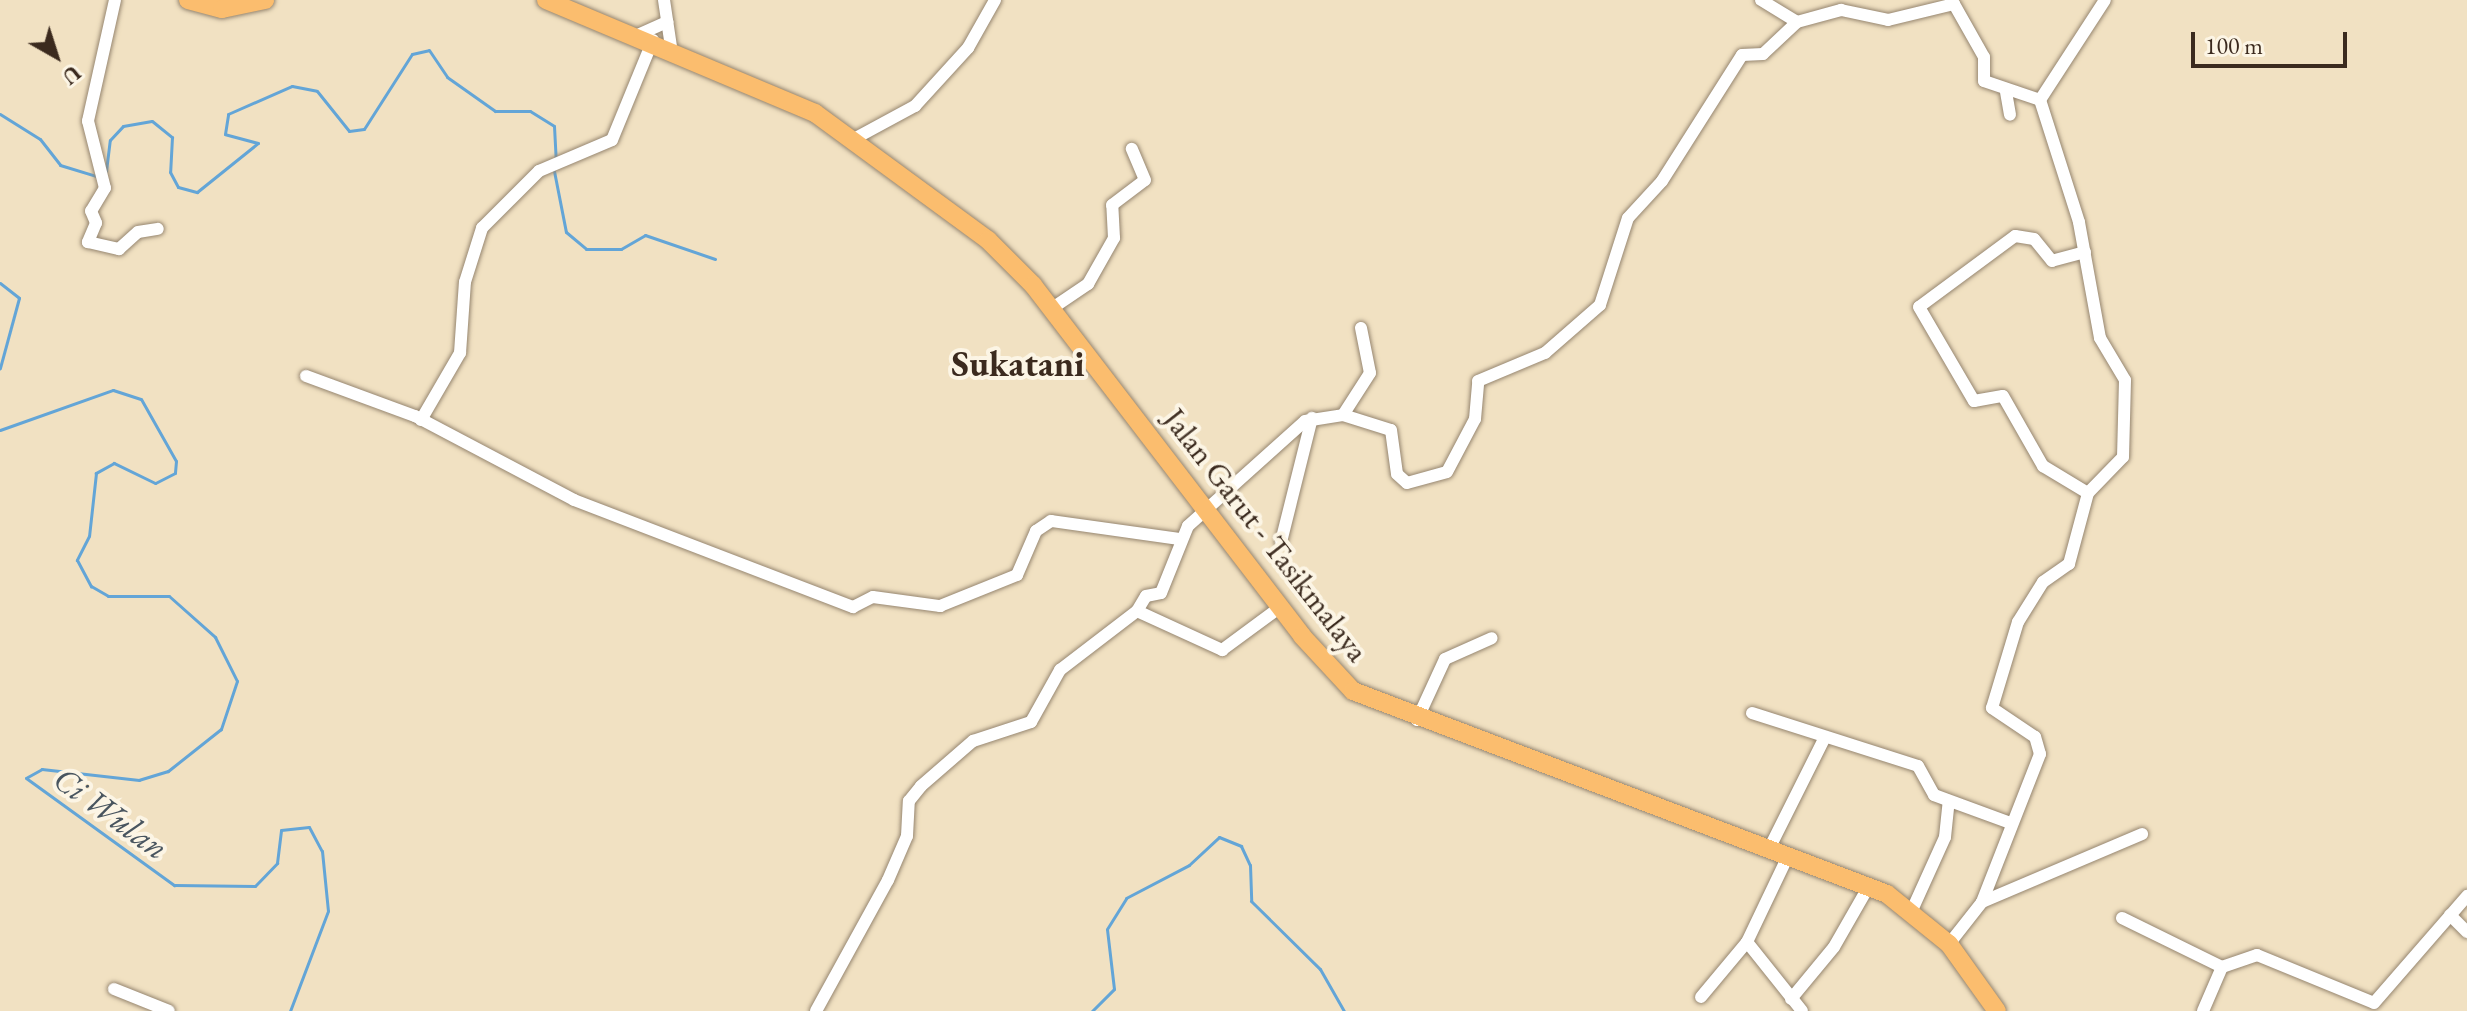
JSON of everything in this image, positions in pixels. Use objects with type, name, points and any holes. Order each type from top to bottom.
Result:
[{"type":"main road","points":[[188,0],[222,9],[265,0]]},
{"type":"main road","name":"Jalan Garut - Tasikmalaya","points":[[546,0],[671,47],[815,113],[988,240],[1051,309],[1206,508],[1279,608],[1353,691],[1417,720],[1869,886],[1913,908],[1949,944],[1997,1011]]},
{"type":"street","points":[[115,0],[88,121],[101,176],[89,244],[119,249],[138,232],[158,229]]},
{"type":"street","points":[[664,0],[671,47]]},
{"type":"street","points":[[852,140],[915,106],[968,48],[995,0]]},
{"type":"street","points":[[1761,0],[1797,22]]},
{"type":"street","points":[[1949,944],[1982,902],[2041,748],[1992,708],[2018,622],[2043,582],[2069,564],[2088,493],[2121,462],[2126,389],[2100,338],[2085,252],[2040,100],[2105,0]]},
{"type":"street","points":[[816,1011],[888,880],[907,836],[911,797],[973,741],[1031,722],[1060,670],[1137,611],[1146,596],[1163,589],[1179,539],[1206,508],[1312,418],[1343,415],[1393,431],[1401,480],[1421,484],[1447,472],[1475,419],[1478,381],[1545,353],[1600,305],[1628,218],[1662,181],[1742,55],[1763,54],[1797,22],[1841,10],[1888,20],[1954,4],[1984,57],[1984,81],[2006,92],[2040,100]]},
{"type":"street","points":[[421,420],[460,353],[477,237],[549,165],[562,157],[612,140],[646,37],[667,22]]},
{"type":"street","points":[[2006,92],[2010,115]]},
{"type":"street","points":[[1051,309],[1088,284],[1115,233],[1112,205],[1145,180],[1132,149]]},
{"type":"street","points":[[2085,252],[2052,261],[2034,239],[2015,236],[1919,307],[1974,401],[2003,396],[2043,466],[2088,493]]},
{"type":"street","points":[[1343,415],[1370,373],[1361,328]]},
{"type":"street","points":[[306,376],[421,420],[574,500],[853,607],[873,597],[940,606],[1017,575],[1036,531],[1051,521],[1179,539]]},
{"type":"street","points":[[1281,542],[1312,418]]},
{"type":"street","points":[[1137,611],[1222,650],[1279,608]]},
{"type":"street","points":[[1417,720],[1445,659],[1492,638]]},
{"type":"street","points":[[1752,713],[1823,741],[1918,766],[1929,790],[1949,801],[2010,823]]},
{"type":"street","points":[[1769,849],[1823,741]]},
{"type":"street","points":[[1913,908],[1945,837],[1949,801]]},
{"type":"street","points":[[1982,902],[2142,834]]},
{"type":"street","points":[[1701,997],[1747,942],[1788,856]]},
{"type":"street","points":[[1791,999],[1834,947],[1869,886]]},
{"type":"street","points":[[2203,1011],[2222,967],[2241,956],[2271,957],[2369,1007],[2467,896]]},
{"type":"street","points":[[2450,915],[2467,932]]},
{"type":"street","points":[[2122,918],[2222,967]]},
{"type":"street","points":[[1747,942],[1802,1011]]},
{"type":"street","points":[[114,989],[169,1011]]},
{"type":"waterway","points":[[106,171],[110,140],[123,126],[152,121],[172,137],[170,172],[178,187],[197,192],[258,143],[225,134],[228,114],[292,86],[317,91],[349,131],[364,129],[412,54],[429,50],[447,77],[495,111],[530,111],[554,126],[556,159]]},
{"type":"waterway","points":[[0,114],[40,139],[60,165],[97,176]]},
{"type":"waterway","points":[[554,171],[566,232],[586,249],[621,249],[645,235],[715,259]]},
{"type":"waterway","name":"Ci Wulan","points":[[0,283],[19,298],[0,368]]},
{"type":"waterway","name":"Ci Wulan","points":[[0,430],[113,390],[141,399],[176,461],[175,473],[155,483],[114,463],[96,473],[89,536],[77,560],[91,586],[108,596],[169,596],[215,637],[237,681],[221,729],[168,771],[139,780],[42,769],[26,778],[174,885],[255,886],[277,863],[281,830],[309,827],[322,851],[328,911],[290,1011]]},
{"type":"waterway","name":"Ci Wulan","points":[[1092,1011],[1114,989],[1107,929],[1126,898],[1189,865],[1219,837],[1241,846],[1250,865],[1251,901],[1320,969],[1344,1011]]},
{"type":"district","name":"Sukatani","points":[[1018,364]]}]
